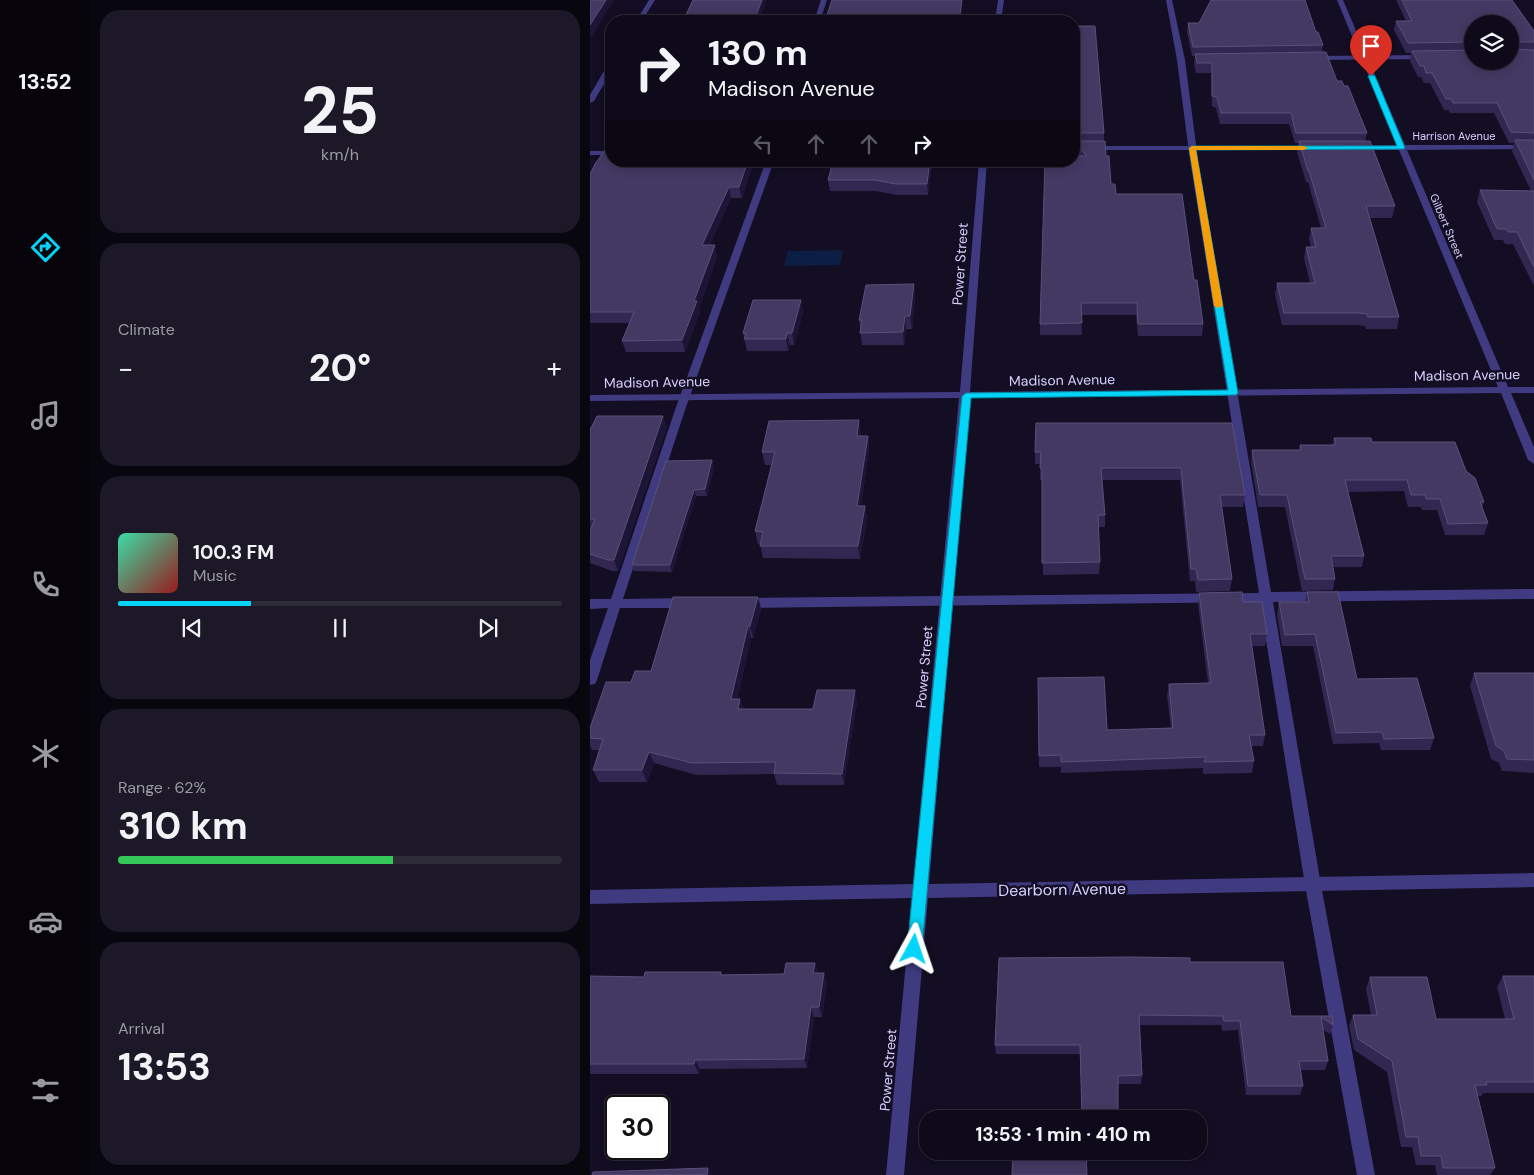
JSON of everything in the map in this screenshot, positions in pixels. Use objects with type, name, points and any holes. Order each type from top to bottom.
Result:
[{"type":"street","points":[[643,15],[652,0]]},
{"type":"street","points":[[819,15],[824,0]]},
{"type":"street","points":[[999,15],[1001,0]]},
{"type":"street","points":[[1169,0],[1186,60],[1192,148],[1313,884],[1366,1175]]},
{"type":"street","name":"Gilbert Street","points":[[1340,0],[1534,460]]},
{"type":"street","points":[[1306,58],[1436,57]]},
{"type":"street","points":[[590,101],[605,76]]},
{"type":"street","name":"Harrison Avenue","points":[[1351,148],[1534,147]]},
{"type":"street","points":[[1080,148],[1322,148]]},
{"type":"street","points":[[590,154],[605,153]]},
{"type":"street","points":[[590,680],[685,397],[768,167]]},
{"type":"street","name":"Power Street","points":[[895,1175],[919,892],[966,396],[983,167]]},
{"type":"street","name":"Madison Avenue","points":[[590,398],[1534,390]]},
{"type":"street","points":[[733,603],[1534,594]]},
{"type":"street","points":[[590,604],[704,603]]},
{"type":"street","name":"Dearborn Avenue","points":[[590,897],[1534,880]]},
{"type":"water","points":[[843,250],[840,265],[784,266],[788,251]]},
{"type":"building","points":[[590,0],[606,0],[590,25]]},
{"type":"building","points":[[693,0],[762,0],[756,15],[686,15]]},
{"type":"building","points":[[832,0],[962,0],[960,15],[827,15]]},
{"type":"building","points":[[1211,0],[1305,0],[1316,32],[1318,32],[1323,45],[1193,47],[1188,23],[1199,23]]},
{"type":"building","points":[[1402,0],[1512,0],[1534,31],[1534,42],[1519,42],[1519,15],[1464,15],[1464,42],[1408,43],[1396,21],[1412,21]]},
{"type":"building","points":[[1080,26],[1095,26],[1104,133],[1080,133]]},
{"type":"building","points":[[1519,49],[1534,50],[1534,133],[1511,132],[1497,103],[1453,103],[1451,99],[1446,99],[1432,73],[1426,73],[1424,66],[1420,66],[1412,51],[1464,50],[1464,70],[1519,70]]},
{"type":"building","points":[[1326,52],[1337,81],[1342,81],[1344,86],[1348,86],[1367,133],[1296,133],[1291,113],[1221,113],[1217,97],[1212,96],[1212,63],[1197,63],[1195,54]]},
{"type":"building","points":[[1515,140],[1534,140],[1534,180]]},
{"type":"building","points":[[1080,141],[1105,141],[1106,156],[1109,156],[1111,184],[1115,184],[1116,194],[1182,194],[1194,280],[1197,280],[1203,324],[1138,324],[1137,303],[1081,303],[1082,323],[1040,324],[1045,167],[1080,167],[1080,156],[1087,156],[1080,148]]},
{"type":"building","points":[[1299,141],[1370,141],[1395,206],[1366,206],[1399,317],[1368,317],[1367,314],[1358,313],[1284,313],[1277,283],[1315,283],[1306,247],[1316,247],[1311,228],[1326,228]]},
{"type":"building","points":[[605,150],[605,167],[746,167],[739,187],[729,187],[702,245],[715,245],[682,340],[622,341],[634,312],[590,312],[590,174]]},
{"type":"building","points":[[831,167],[929,167],[927,184],[896,184],[875,180],[828,180]]},
{"type":"building","points":[[1480,190],[1534,191],[1534,267],[1517,232],[1497,229]]},
{"type":"building","points":[[914,284],[910,316],[905,316],[903,332],[860,333],[862,320],[859,320],[866,285]]},
{"type":"building","points":[[753,300],[801,300],[792,333],[787,333],[786,339],[744,339],[746,334],[743,333]]},
{"type":"building","points":[[597,416],[663,416],[614,560],[590,554],[590,531],[595,519],[590,519],[590,428]]},
{"type":"building","points":[[859,420],[857,436],[868,436],[857,506],[865,506],[858,546],[760,546],[763,532],[755,531],[775,452],[762,452],[769,421]]},
{"type":"building","points":[[1036,423],[1232,423],[1245,495],[1220,495],[1232,579],[1198,580],[1196,569],[1191,569],[1181,468],[1101,468],[1105,515],[1098,515],[1100,562],[1042,563],[1042,469],[1040,468],[1041,452],[1035,452]]},
{"type":"building","points":[[1334,438],[1371,438],[1372,442],[1455,442],[1466,471],[1475,478],[1484,502],[1480,502],[1488,523],[1448,524],[1440,499],[1426,499],[1425,495],[1411,495],[1407,480],[1345,480],[1364,556],[1331,556],[1335,579],[1305,579],[1287,495],[1260,495],[1252,450],[1301,450],[1300,445],[1336,445]]},
{"type":"building","points":[[712,460],[705,489],[694,490],[670,565],[632,565],[666,461]]},
{"type":"building","points":[[1242,592],[1243,602],[1262,602],[1267,634],[1250,634],[1265,735],[1249,735],[1254,761],[1204,762],[1206,757],[1061,762],[1061,755],[1039,756],[1038,678],[1104,677],[1107,730],[1173,728],[1169,684],[1211,683],[1199,593]]},
{"type":"building","points":[[1307,592],[1338,592],[1357,679],[1417,678],[1434,738],[1384,739],[1382,732],[1336,733],[1315,634],[1285,635],[1279,602],[1309,602]]},
{"type":"building","points":[[673,597],[758,597],[750,626],[748,626],[731,699],[740,699],[738,709],[813,709],[817,690],[855,690],[842,774],[774,773],[776,762],[692,763],[649,752],[642,770],[593,770],[603,739],[590,738],[590,728],[606,682],[631,682],[635,671],[651,671]]},
{"type":"building","points":[[1474,673],[1534,673],[1534,760],[1507,759],[1504,751],[1496,746]]},
{"type":"building","points":[[1134,957],[1190,958],[1190,962],[1283,962],[1291,1016],[1332,1016],[1333,1025],[1321,1017],[1328,1061],[1299,1061],[1303,1086],[1248,1086],[1240,1021],[1224,1021],[1223,1016],[1139,1015],[1142,1075],[1118,1076],[1118,1110],[1082,1110],[1080,1045],[995,1045],[999,958]]},
{"type":"building","points":[[786,963],[815,963],[813,973],[824,973],[819,1007],[811,1007],[804,1059],[695,1060],[694,1064],[590,1064],[590,976],[644,977],[645,972],[721,972],[720,975],[784,974]]},
{"type":"building","points":[[1503,976],[1534,976],[1534,1082],[1486,1082],[1487,1085],[1475,1085],[1495,1168],[1443,1168],[1441,1156],[1421,1156],[1418,1137],[1406,1137],[1392,1061],[1358,1039],[1353,1015],[1377,1015],[1370,977],[1427,977],[1436,1019],[1514,1019]]},
{"type":"building","points":[[1013,1160],[1086,1160],[1087,1175],[1012,1175]]},
{"type":"building","points":[[708,1168],[707,1175],[592,1175],[593,1172]]},
{"type":"slow traffic","points":[[1218,306],[1192,148],[1304,148]]},
{"type":"route","points":[[914,949],[966,396],[1233,393],[1192,148],[1401,148],[1371,76]]}]
